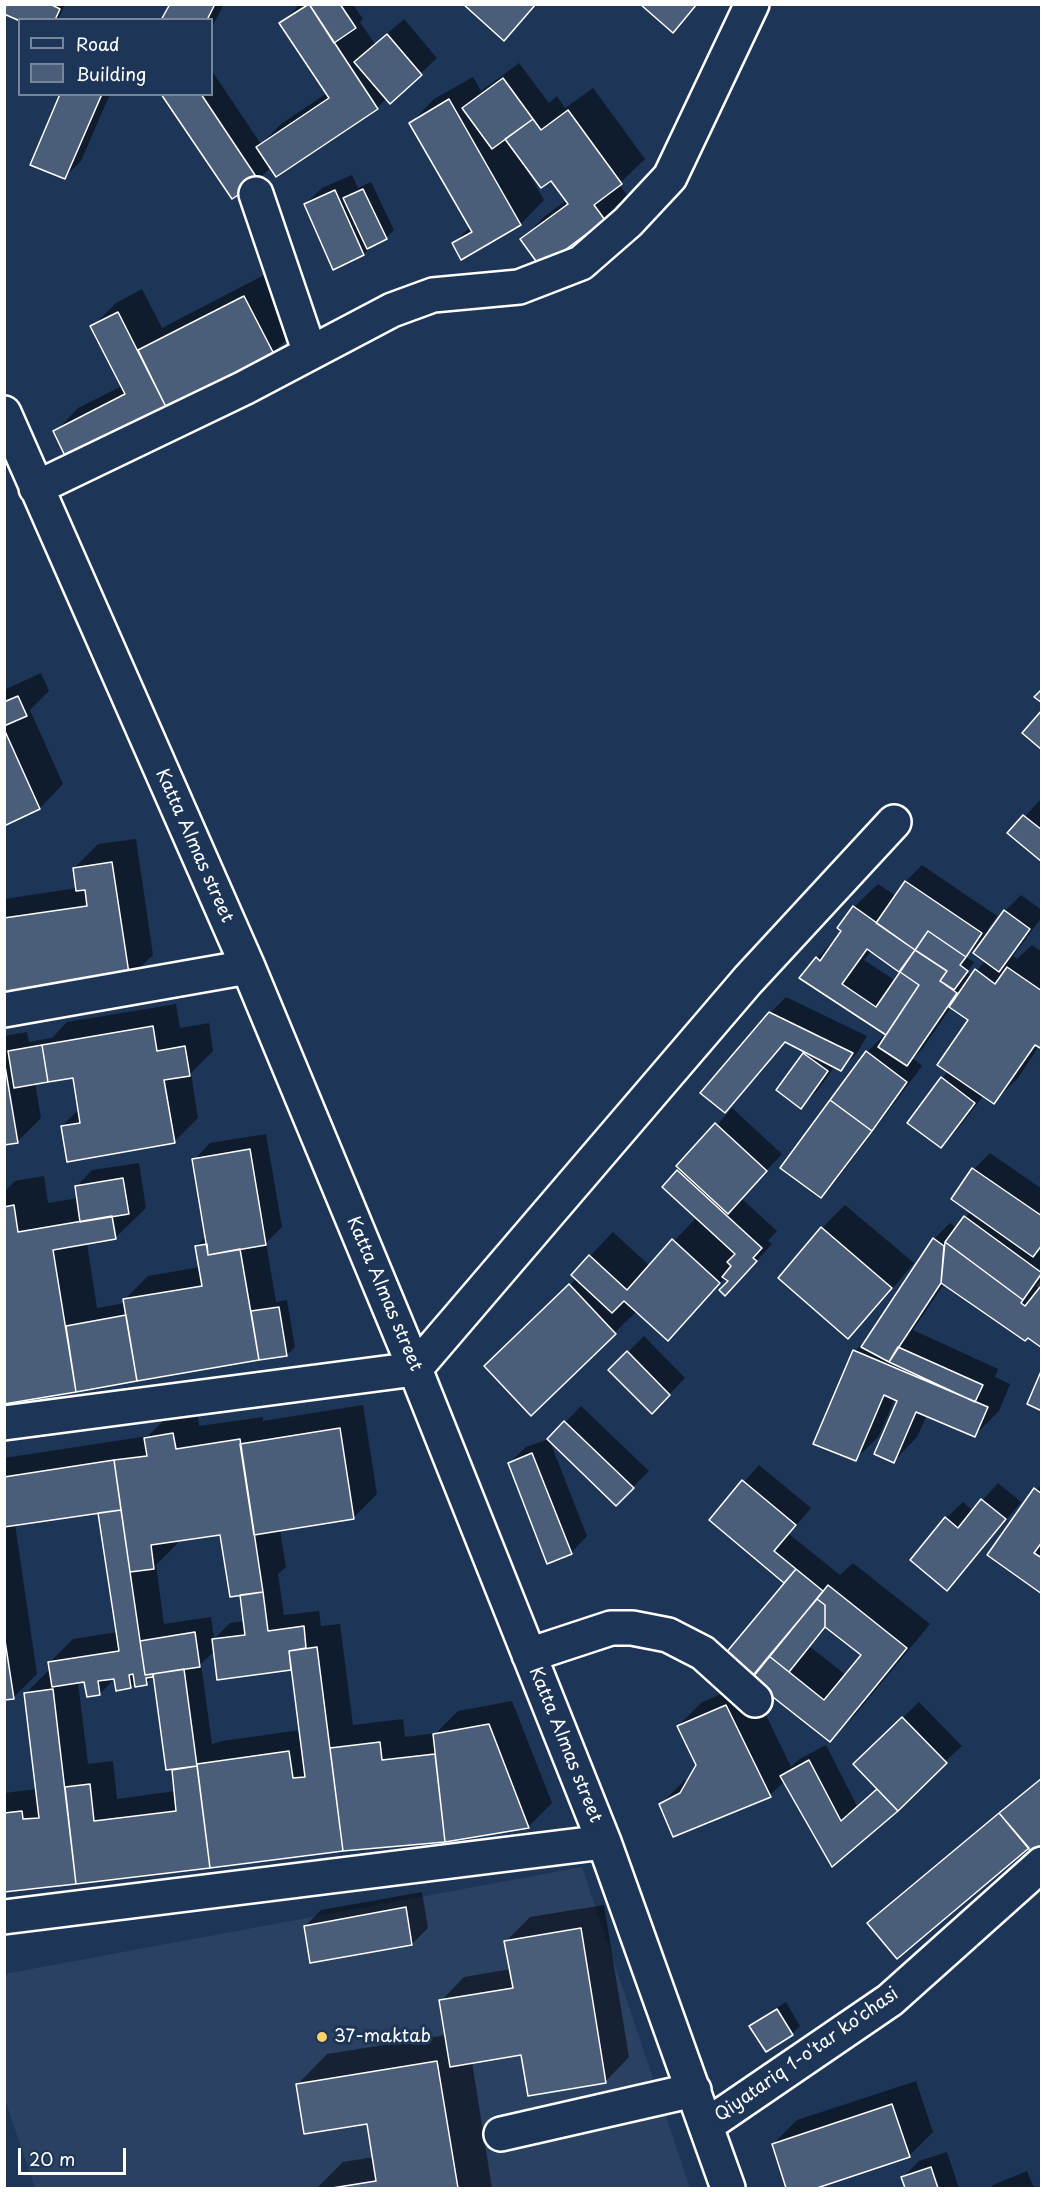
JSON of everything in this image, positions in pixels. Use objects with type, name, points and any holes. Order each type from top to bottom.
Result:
[{"type":"street","points":[[36,488],[244,388],[392,310],[433,296],[519,287],[581,263],[628,222],[670,177],[752,4]]},
{"type":"street","points":[[256,194],[310,353]]},
{"type":"street","name":"Katta Almas street","points":[[4,413],[248,967],[415,1369],[604,1842],[728,2188]]},
{"type":"street","points":[[4,1423],[415,1369],[748,980],[894,822]]},
{"type":"street","points":[[4,1010],[248,967]]},
{"type":"street","points":[[530,1656],[611,1628],[632,1628],[668,1635],[703,1653],[755,1700]]},
{"type":"street","points":[[4,1917],[604,1842]]},
{"type":"street","name":"Qiyatariq 1-o'tar ko'chasi","points":[[707,2125],[890,2000],[1041,1864]]},
{"type":"street","points":[[501,2134],[694,2090]]},
{"type":"shaded area","name":"37-maktab","points":[[582,1867],[690,2188],[35,2188],[5,2100],[4,1974]]},
{"type":"building","points":[[6,4],[50,4],[60,9],[56,18],[18,18],[18,20],[4,14]]},
{"type":"building","points":[[170,4],[215,4],[208,18],[162,18]]},
{"type":"building","points":[[309,4],[340,4],[356,28],[334,43]]},
{"type":"building","points":[[309,4],[378,109],[276,177],[256,147],[329,98],[279,23]]},
{"type":"building","points":[[463,4],[536,4],[504,41]]},
{"type":"building","points":[[640,4],[697,4],[673,33]]},
{"type":"building","points":[[387,34],[422,75],[390,104],[354,62]]},
{"type":"building","points":[[503,78],[533,119],[492,149],[462,108]]},
{"type":"building","points":[[59,96],[101,96],[65,179],[30,165]]},
{"type":"building","points":[[162,96],[202,96],[259,181],[232,199]]},
{"type":"building","points":[[449,99],[521,225],[461,260],[452,243],[472,232],[409,123]]},
{"type":"building","points":[[568,110],[622,184],[594,205],[605,220],[541,268],[520,239],[568,204],[551,181],[541,188],[505,139],[533,119],[541,130]]},
{"type":"building","points":[[363,189],[387,239],[367,249],[343,198]]},
{"type":"building","points":[[335,190],[364,255],[333,270],[304,204]]},
{"type":"building","points":[[244,296],[274,354],[167,409],[138,350]]},
{"type":"building","points":[[118,312],[167,409],[67,460],[53,431],[125,394],[90,326]]},
{"type":"building","points":[[1042,689],[1042,703],[1034,697]]},
{"type":"building","points":[[18,696],[27,716],[4,726],[4,702]]},
{"type":"building","points":[[1042,710],[1042,750],[1022,733]]},
{"type":"building","points":[[4,729],[40,809],[4,826]]},
{"type":"building","points":[[1023,815],[1042,830],[1042,862],[1007,833]]},
{"type":"building","points":[[112,862],[130,980],[4,1000],[4,918],[87,906],[85,890],[76,891],[73,868]]},
{"type":"building","points":[[905,881],[982,933],[966,957],[928,931],[915,950],[876,923]]},
{"type":"building","points":[[853,906],[915,950],[899,972],[867,949],[842,984],[876,1007],[900,972],[919,985],[886,1035],[799,978],[816,957],[820,961],[841,931],[837,928]]},
{"type":"building","points":[[1004,910],[1030,929],[999,972],[973,953]]},
{"type":"building","points":[[928,931],[966,957],[960,965],[968,971],[954,990],[940,981],[947,971],[915,950]]},
{"type":"building","points":[[915,950],[947,971],[940,981],[957,993],[907,1066],[878,1047],[919,985],[900,972]]},
{"type":"building","points":[[1007,967],[1042,991],[1042,1049],[1035,1045],[994,1104],[937,1065],[968,1020],[949,1007],[975,969],[995,984]]},
{"type":"building","points":[[769,1012],[853,1053],[841,1071],[785,1042],[725,1113],[700,1093]]},
{"type":"building","points":[[153,1026],[157,1051],[185,1046],[190,1076],[164,1080],[175,1143],[67,1162],[61,1126],[80,1123],[73,1078],[48,1082],[42,1045]]},
{"type":"building","points":[[42,1045],[48,1082],[14,1088],[8,1051]]},
{"type":"building","points":[[866,1051],[907,1082],[872,1131],[830,1100]]},
{"type":"building","points":[[803,1053],[828,1071],[801,1109],[776,1090]]},
{"type":"building","points":[[4,1060],[18,1143],[4,1145]]},
{"type":"building","points":[[941,1077],[975,1103],[941,1148],[907,1123]]},
{"type":"building","points":[[830,1100],[872,1131],[821,1198],[780,1168]]},
{"type":"building","points":[[715,1123],[767,1171],[728,1214],[676,1166]]},
{"type":"building","points":[[250,1149],[266,1245],[208,1255],[192,1159]]},
{"type":"building","points":[[972,1168],[1042,1216],[1042,1245],[1033,1257],[951,1199]]},
{"type":"building","points":[[677,1170],[762,1248],[753,1258],[757,1261],[725,1296],[719,1290],[728,1281],[722,1277],[731,1266],[727,1262],[735,1254],[662,1187]]},
{"type":"building","points":[[123,1178],[129,1214],[80,1222],[75,1186]]},
{"type":"building","points":[[14,1205],[18,1232],[112,1216],[116,1239],[53,1250],[76,1392],[4,1404],[4,1207]]},
{"type":"building","points":[[964,1216],[1042,1273],[1023,1300],[945,1242]]},
{"type":"building","points":[[821,1227],[892,1288],[848,1339],[778,1278]]},
{"type":"building","points":[[933,1238],[944,1246],[941,1283],[889,1362],[861,1347]]},
{"type":"building","points":[[672,1239],[720,1283],[668,1341],[624,1301],[612,1313],[571,1275],[589,1255],[627,1290]]},
{"type":"building","points":[[945,1242],[1023,1300],[1021,1303],[1025,1306],[1040,1287],[1042,1288],[1042,1348],[1028,1338],[1025,1341],[941,1283]]},
{"type":"building","points":[[207,1244],[208,1255],[240,1249],[259,1360],[137,1381],[123,1299],[202,1286],[195,1246]]},
{"type":"building","points":[[569,1284],[616,1334],[531,1416],[484,1366]]},
{"type":"building","points":[[279,1307],[287,1356],[259,1360],[251,1311]]},
{"type":"building","points":[[126,1315],[137,1381],[76,1392],[66,1326]]},
{"type":"building","points":[[898,1347],[983,1385],[975,1402],[889,1362]]},
{"type":"building","points":[[853,1350],[988,1407],[975,1437],[916,1412],[894,1463],[874,1454],[897,1401],[884,1395],[856,1461],[813,1444]]},
{"type":"building","points":[[627,1351],[670,1395],[652,1414],[608,1370]]},
{"type":"building","points":[[1042,1369],[1042,1411],[1027,1404]]},
{"type":"building","points":[[564,1421],[634,1488],[616,1506],[547,1439]]},
{"type":"building","points":[[340,1428],[354,1519],[254,1535],[240,1444]]},
{"type":"building","points":[[173,1433],[176,1449],[240,1439],[263,1592],[230,1597],[220,1535],[151,1545],[154,1569],[130,1572],[114,1460],[147,1456],[144,1438]]},
{"type":"building","points":[[532,1453],[572,1554],[547,1564],[508,1463]]},
{"type":"building","points":[[114,1460],[121,1510],[4,1527],[4,1477]]},
{"type":"building","points":[[742,1480],[796,1525],[774,1551],[796,1569],[784,1583],[709,1520]]},
{"type":"building","points":[[1034,1488],[1042,1494],[1042,1542],[1034,1553],[1042,1558],[1042,1594],[987,1555]]},
{"type":"building","points":[[981,1499],[1006,1519],[947,1591],[910,1560],[945,1517],[958,1528]]},
{"type":"building","points":[[121,1510],[145,1675],[153,1674],[153,1677],[146,1678],[147,1685],[135,1687],[133,1674],[129,1675],[131,1688],[116,1691],[114,1679],[98,1681],[100,1695],[87,1697],[84,1682],[52,1687],[48,1662],[119,1651],[98,1513]]},
{"type":"building","points":[[796,1569],[823,1591],[753,1677],[725,1654]]},
{"type":"building","points":[[828,1585],[907,1648],[830,1742],[750,1679],[769,1656],[824,1700],[861,1655],[825,1627],[825,1605],[817,1599]]},
{"type":"building","points":[[263,1592],[268,1631],[304,1626],[306,1648],[289,1651],[291,1670],[217,1680],[212,1639],[245,1635],[240,1595]]},
{"type":"building","points":[[817,1599],[825,1605],[825,1627],[789,1672],[769,1656]]},
{"type":"building","points":[[195,1632],[200,1667],[145,1675],[140,1641]]},
{"type":"building","points":[[4,1634],[14,1699],[4,1700]]},
{"type":"building","points":[[317,1647],[343,1851],[210,1868],[197,1764],[289,1751],[293,1778],[305,1777],[289,1651]]},
{"type":"building","points":[[184,1669],[197,1766],[166,1770],[153,1674]]},
{"type":"building","points":[[53,1689],[76,1884],[4,1892],[4,1813],[22,1811],[23,1819],[39,1818],[24,1693]]},
{"type":"building","points":[[726,1705],[771,1797],[673,1837],[659,1804],[680,1793],[696,1765],[677,1726]]},
{"type":"building","points":[[902,1717],[947,1763],[898,1811],[853,1764]]},
{"type":"building","points":[[489,1724],[529,1828],[445,1842],[433,1734]]},
{"type":"building","points":[[380,1742],[382,1760],[435,1754],[445,1842],[343,1851],[330,1748]]},
{"type":"building","points":[[809,1760],[841,1821],[877,1789],[898,1811],[832,1867],[780,1776]]},
{"type":"building","points":[[197,1766],[210,1868],[76,1884],[65,1787],[90,1784],[94,1821],[176,1811],[172,1770]]},
{"type":"building","points":[[1042,1778],[1042,1849],[1034,1855],[999,1813]]},
{"type":"building","points":[[999,1813],[1029,1848],[897,1959],[867,1923]]},
{"type":"building","points":[[406,1907],[412,1945],[310,1963],[304,1926]]},
{"type":"building","points":[[581,1928],[606,2083],[528,2096],[521,2055],[450,2067],[439,2000],[513,1988],[504,1941]]},
{"type":"building","points":[[777,2009],[793,2035],[766,2052],[749,2026]]},
{"type":"building","points":[[437,2061],[458,2188],[332,2188],[376,2181],[367,2124],[304,2134],[296,2084]]},
{"type":"building","points":[[892,2104],[910,2157],[817,2188],[786,2188],[772,2144]]},
{"type":"building","points":[[931,2167],[938,2188],[905,2188],[901,2177]]},
{"type":"place","name":"37-maktab","points":[[322,2037]]}]
